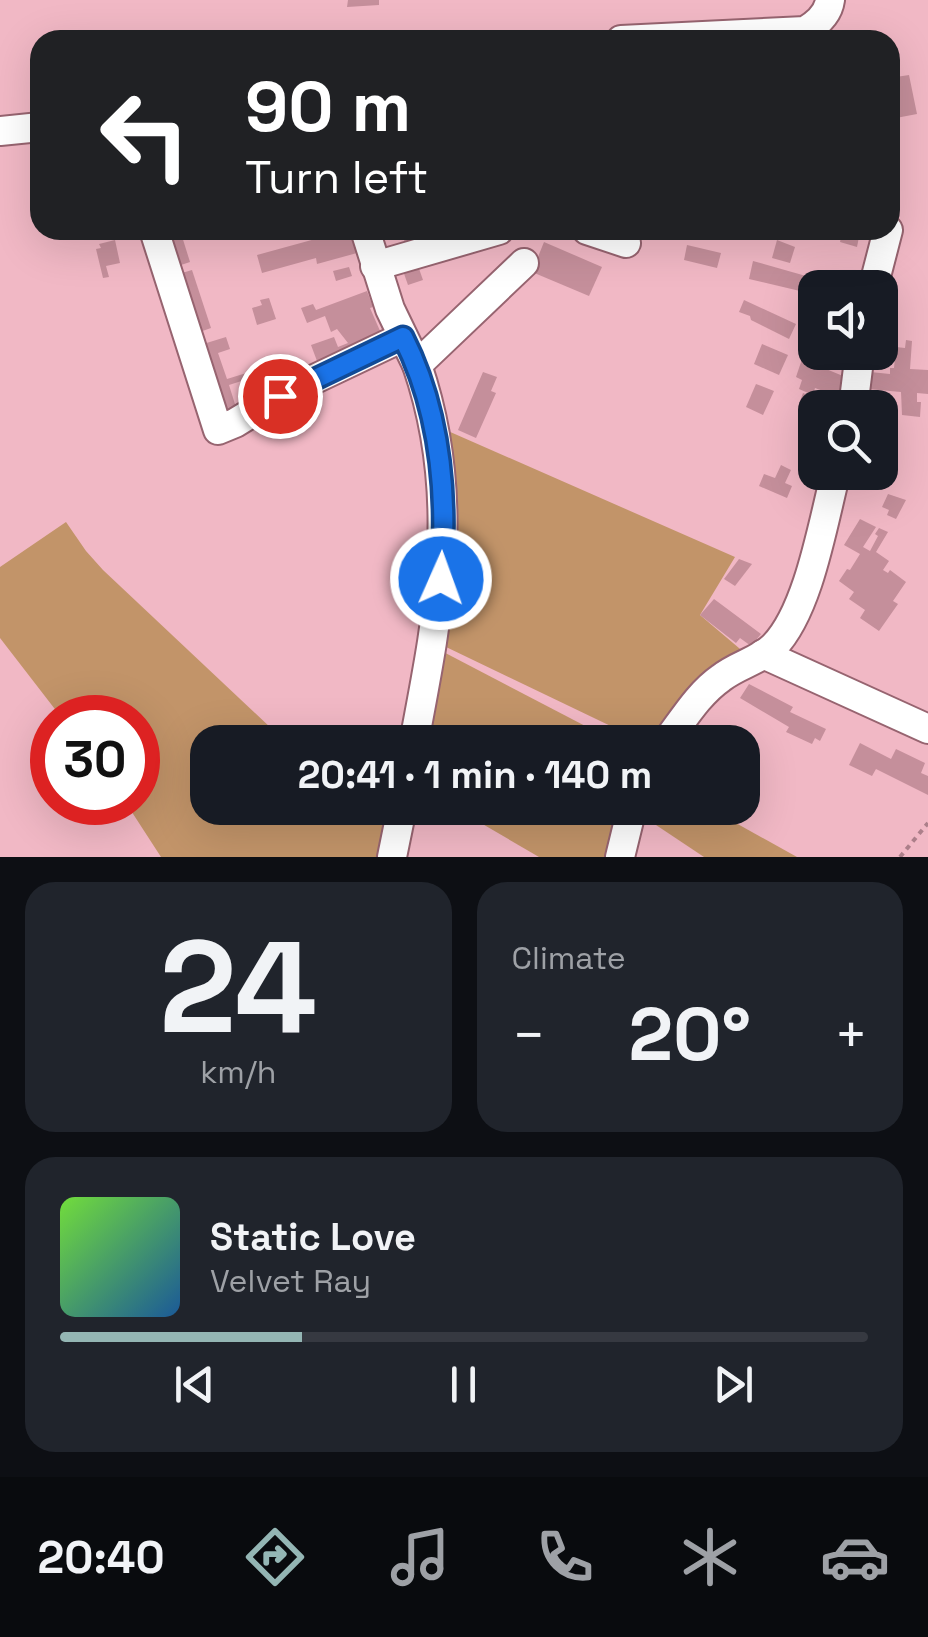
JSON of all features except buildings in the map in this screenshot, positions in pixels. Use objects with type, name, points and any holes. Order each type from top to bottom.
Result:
[{"type":"street","points":[[807,30],[819,22],[830,0]]},
{"type":"street","points":[[0,131],[30,128]]},
{"type":"street","points":[[157,240],[218,430],[403,337]]},
{"type":"street","points":[[367,240],[390,310],[418,365],[430,402],[439,454],[443,538],[436,620],[417,725]]},
{"type":"street","points":[[375,266],[465,240]]},
{"type":"street","points":[[620,240],[626,242]]},
{"type":"street","points":[[878,270],[885,240]]},
{"type":"street","points":[[418,365],[524,263]]},
{"type":"street","points":[[679,725],[707,689],[732,670],[764,654],[783,633],[804,590],[831,490]]},
{"type":"street","points":[[764,654],[928,729]]},
{"type":"street","points":[[392,857],[399,825]]},
{"type":"street","points":[[620,857],[628,825]]},
{"type":"path","points":[[900,857],[928,823]]},
{"type":"shaded area","points":[[448,431],[735,557],[700,615],[746,654],[671,725],[609,725],[444,646],[455,519]]},
{"type":"shaded area","points":[[66,522],[103,570],[268,725],[190,725],[190,825],[386,825],[379,857],[161,857],[140,825],[160,825],[160,695],[44,695],[0,638],[0,567]]},
{"type":"shaded area","points":[[432,646],[583,725],[417,725]]},
{"type":"shaded area","points":[[484,825],[615,825],[607,857],[539,857]]},
{"type":"shaded area","points":[[656,825],[740,825],[797,857],[704,857]]},
{"type":"route","points":[[280,396],[403,337],[418,365],[437,437],[442,477],[441,579]]}]
